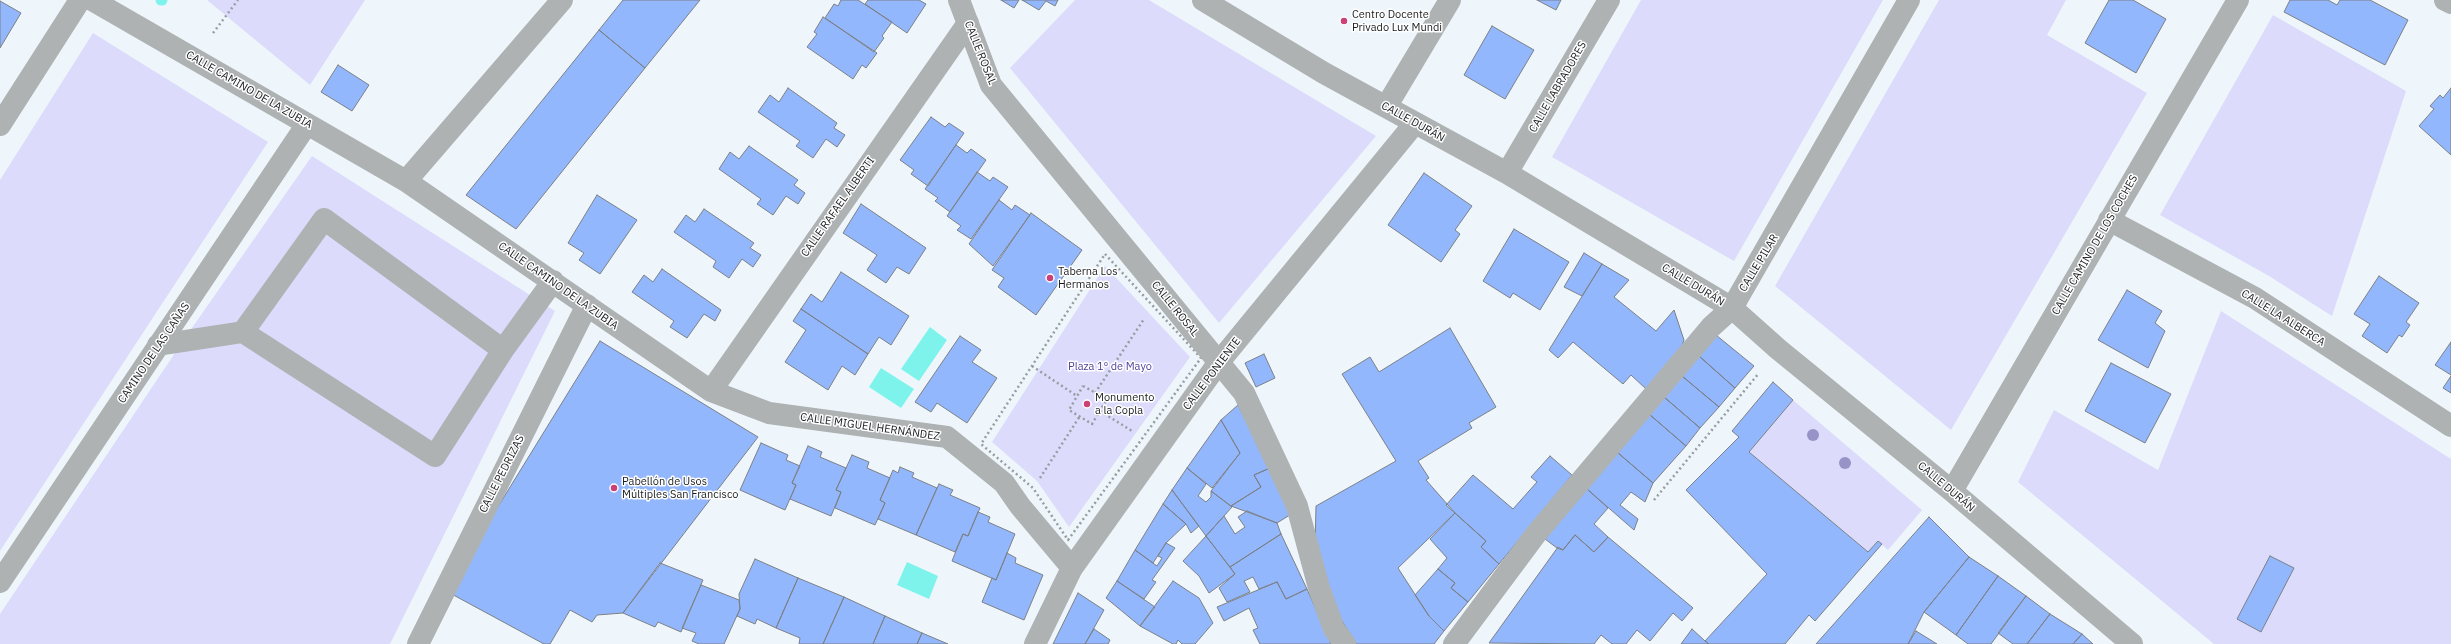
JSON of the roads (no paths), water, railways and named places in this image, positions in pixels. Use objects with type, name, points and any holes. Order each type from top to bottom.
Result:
[{"type":"street","points":[[0,125],[80,0]]},
{"type":"street","name":"CALLE CAMINO DE LA ZUBIA","points":[[92,0],[406,180],[711,392]]},
{"type":"street","points":[[406,180],[562,0]]},
{"type":"street","name":"CALLE ROSAL","points":[[959,0],[991,85],[1157,299],[1219,362],[1244,393],[1297,506],[1319,588],[1334,629],[1345,644]]},
{"type":"street","name":"CALLE DURÁN","points":[[1203,0],[1324,73],[1507,173],[1732,308],[1778,350],[1952,491],[2132,644]]},
{"type":"street","points":[[1386,107],[1450,0]]},
{"type":"street","name":"CALLE LABRADORES","points":[[1507,173],[1608,0]]},
{"type":"street","name":"CALLE PILAR","points":[[1454,644],[1536,534],[1711,327],[1732,308],[1909,0]]},
{"type":"street","name":"CALLE CAMINO DE LOS COCHES","points":[[1952,491],[2238,0]]},
{"type":"street","points":[[2445,0],[2451,3]]},
{"type":"street","name":"CALLE RAFAEL ALBERTI","points":[[711,392],[968,23]]},
{"type":"street","name":"CALLE PONIENTE","points":[[1035,644],[1072,568],[1219,362],[1415,123]]},
{"type":"street","name":"CAMINO DE LAS CAÑAS","points":[[0,582],[307,124]]},
{"type":"street","points":[[243,332],[324,220],[503,350]]},
{"type":"street","name":"CALLE LA ALBERCA","points":[[2109,220],[2255,298],[2451,426]]},
{"type":"street","points":[[158,345],[243,332],[435,456],[503,350],[553,281]]},
{"type":"street","name":"CALLE PEDRIZAS","points":[[418,644],[587,305]]},
{"type":"street","name":"CALLE MIGUEL HERNÁNDEZ","points":[[711,392],[769,413],[947,437],[1004,483],[1020,506],[1072,568]]},
{"type":"water","points":[[930,327],[947,340],[919,381],[901,369]]},
{"type":"water","points":[[881,368],[914,389],[901,408],[869,387]]},
{"type":"water","points":[[907,562],[938,576],[929,599],[897,585]]},
{"type":"place","name":"Centro Docente Privado Lux Mundi","points":[[1344,21]]},
{"type":"place","name":"Taberna Los Hermanos","points":[[1050,278]]},
{"type":"place","name":"Monumento a la Copla","points":[[1087,404]]},
{"type":"place","name":"Pabellón de Usos Múltiples San Francisco","points":[[614,488]]},
{"type":"park label","name":"Plaza 1º de Mayo","points":[[1110,367]]}]
